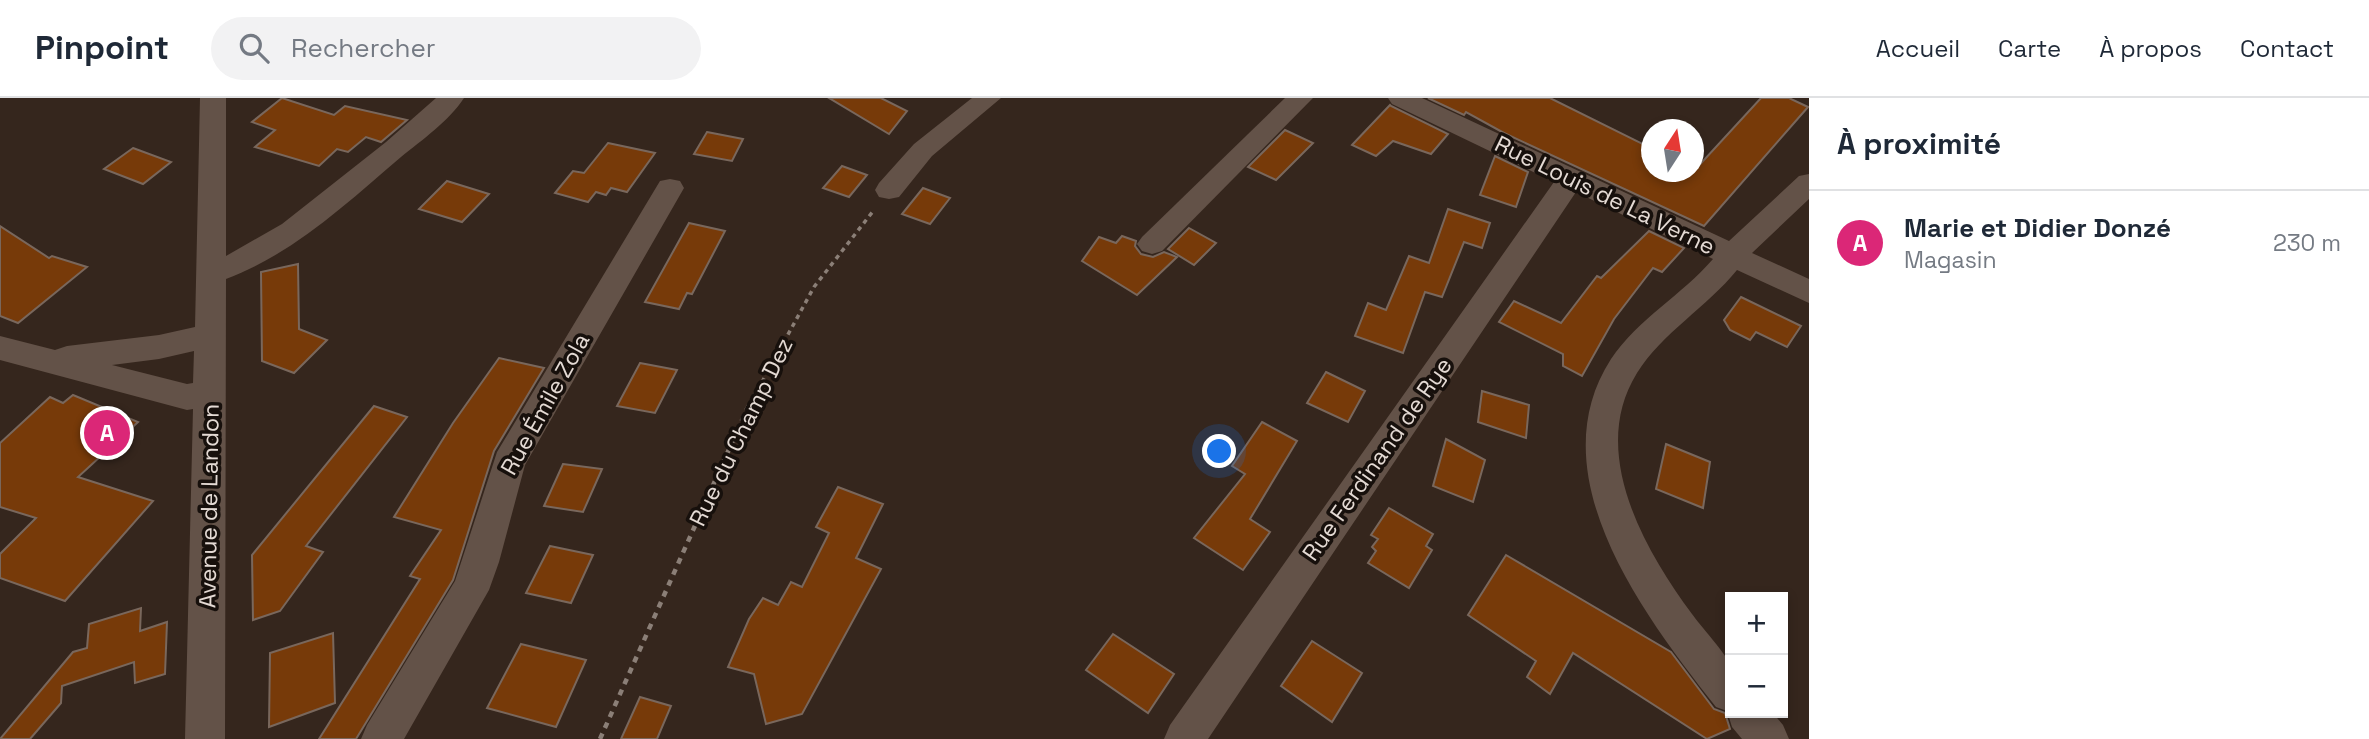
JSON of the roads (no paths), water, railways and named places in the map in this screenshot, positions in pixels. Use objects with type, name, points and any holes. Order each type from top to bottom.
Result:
[{"type":"street","name":"Avenue de Landon","points":[[205,739],[213,98]]},
{"type":"street","points":[[211,273],[238,264],[271,247],[404,142],[451,98]]},
{"type":"street","points":[[889,190],[923,150],[988,98]]},
{"type":"street","points":[[1152,244],[1300,98]]},
{"type":"street","name":"Rue Louis de La Verne","points":[[1401,98],[1809,292]]},
{"type":"street","name":"Rue Ferdinand de Rye","points":[[1184,739],[1571,179]]},
{"type":"street","points":[[1725,688],[1670,616],[1622,533],[1602,469],[1601,429],[1609,395],[1621,370],[1643,343],[1703,289],[1732,256],[1809,183]]},
{"type":"street","name":"Rue Émile Zola","points":[[381,739],[470,590],[481,562],[509,463],[670,188]]},
{"type":"street","points":[[47,360],[159,347],[210,335]]},
{"type":"street","points":[[0,348],[187,397],[210,394]]},
{"type":"street","points":[[1750,718],[1769,739]]},
{"type":"place","name":"Marie et Didier Donzé","points":[[107,433]]}]
